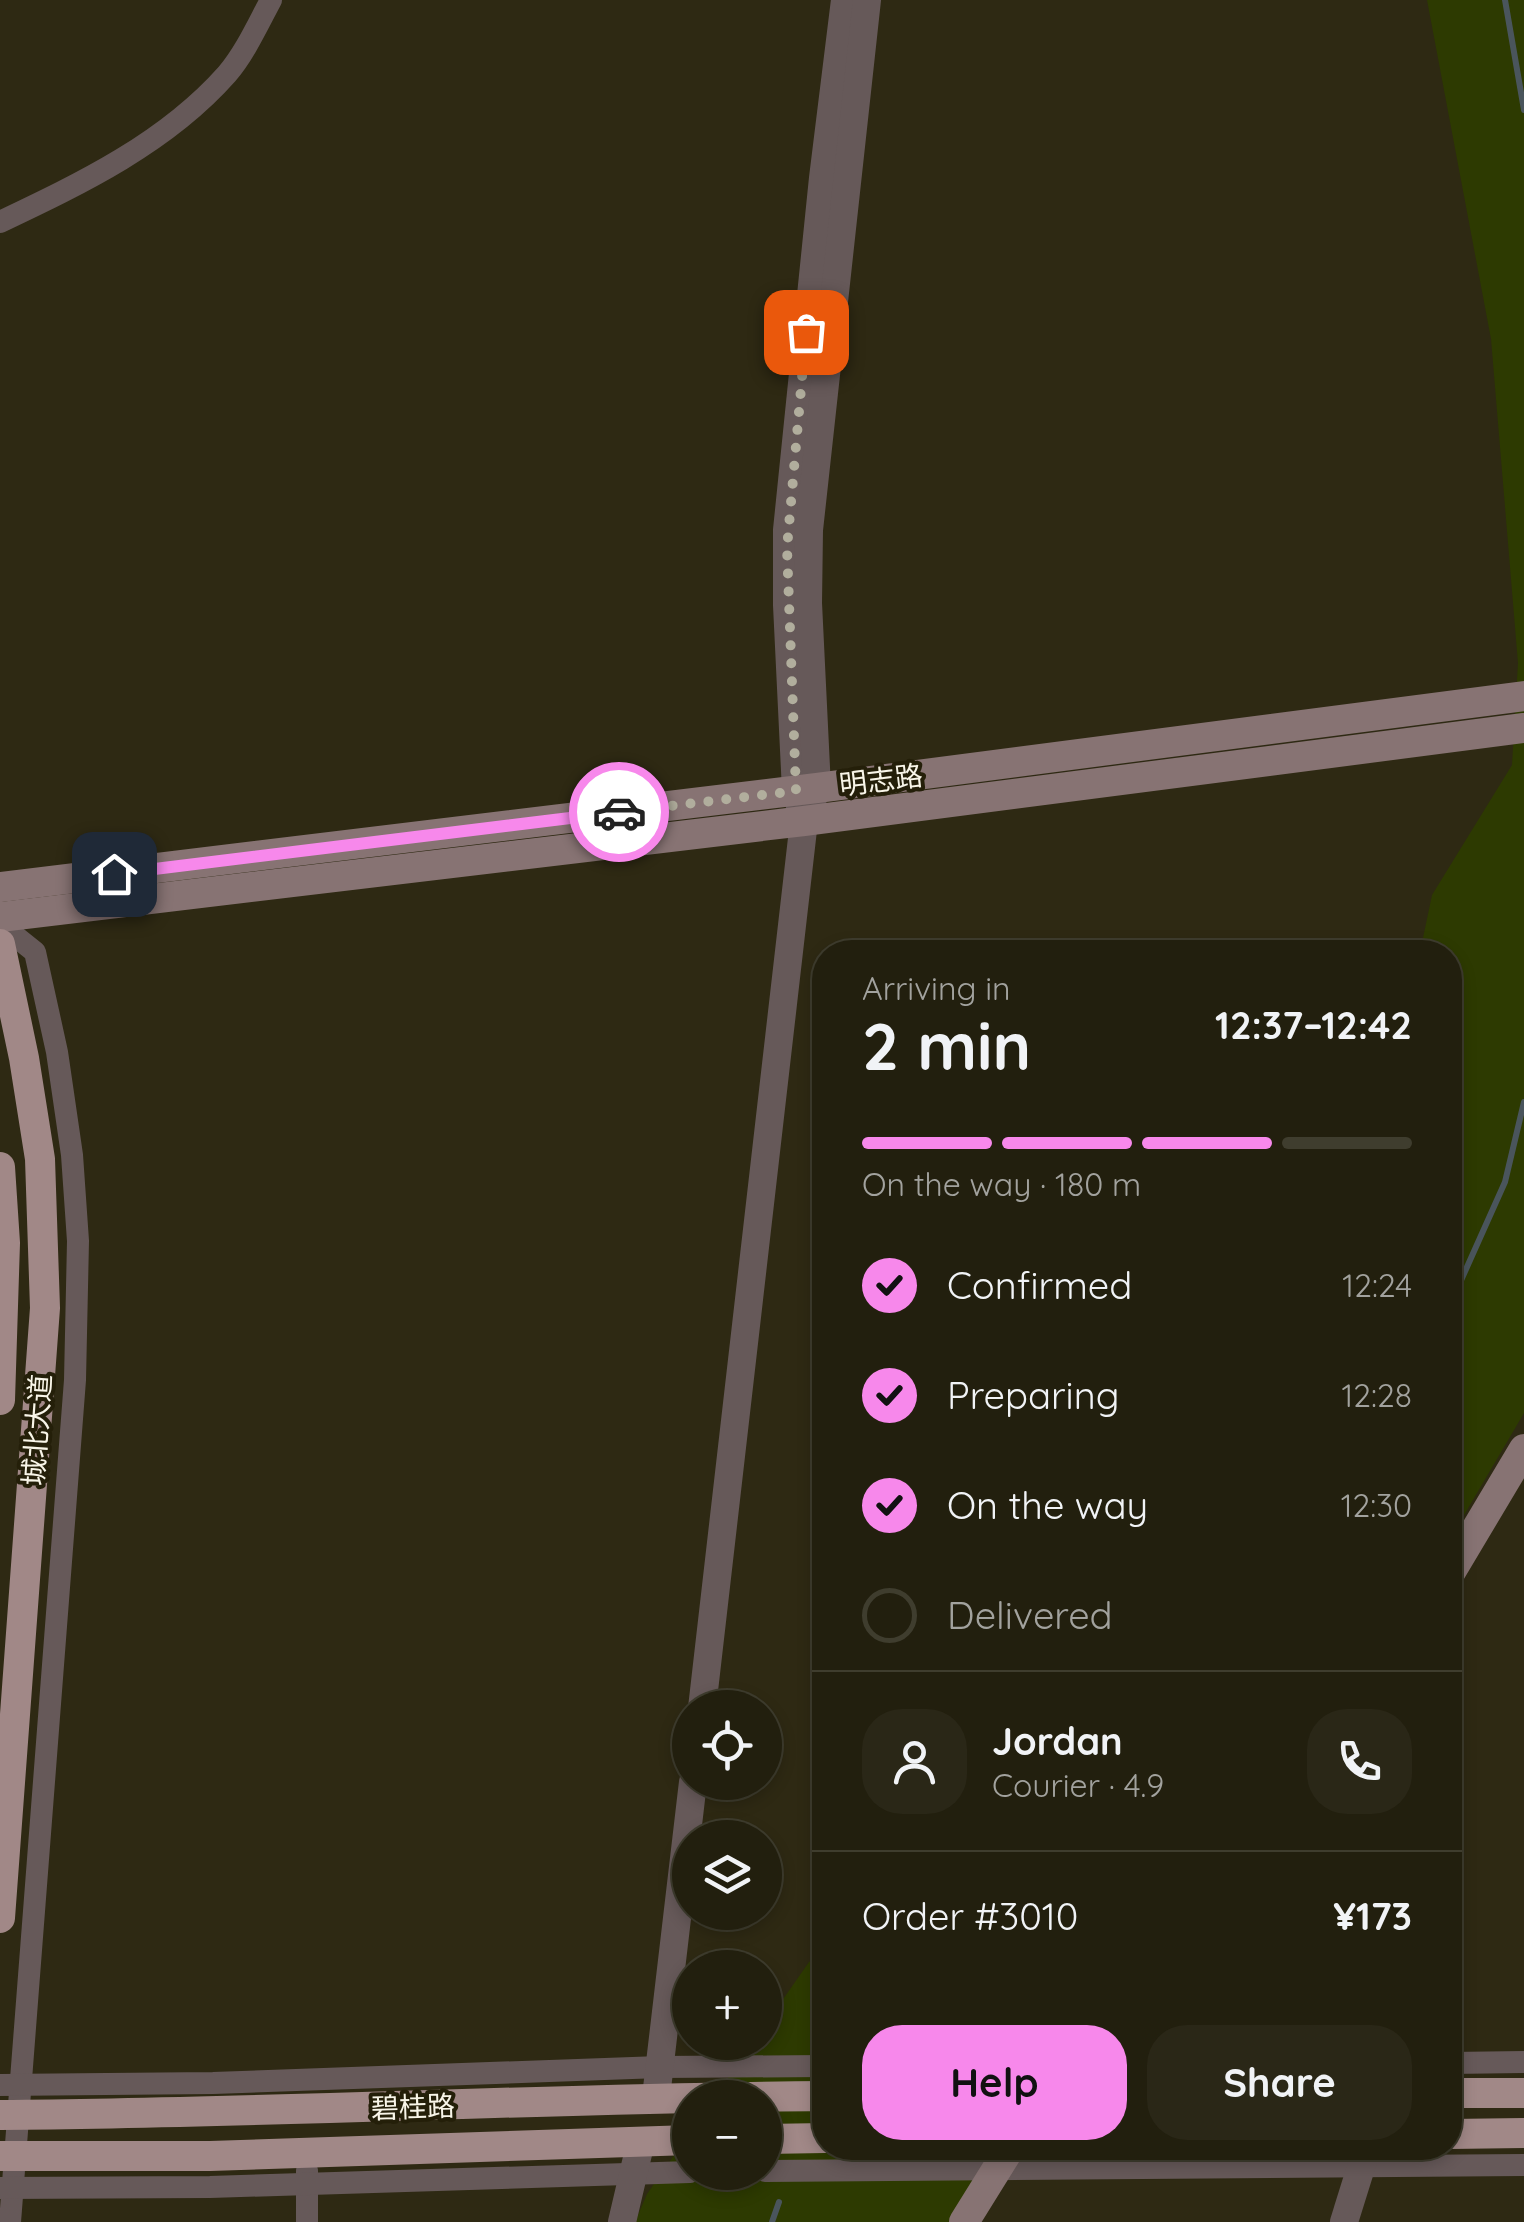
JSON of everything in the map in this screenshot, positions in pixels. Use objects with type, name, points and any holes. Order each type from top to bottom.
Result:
[{"type":"main road","name":"明志路","points":[[0,887],[806,790],[1524,696]]},
{"type":"main road","name":"明志路","points":[[0,921],[1524,728]]},
{"type":"main road","name":"城北大道","points":[[0,944],[40,1159],[45,1308],[0,1918]]},
{"type":"main road","name":"城北大道","points":[[0,1168],[5,1244],[0,1400]]},
{"type":"main road","points":[[1462,1553],[1524,1449]]},
{"type":"main road","name":"碧桂路","points":[[9,2100],[214,2113],[658,2082],[812,2095]]},
{"type":"main road","points":[[1462,2093],[1524,2092]]},
{"type":"main road","points":[[1462,2134],[1524,2134]]},
{"type":"main road","points":[[782,2139],[812,2138]]},
{"type":"main road","name":"碧桂路","points":[[7,2156],[307,2152],[672,2140]]},
{"type":"main road","points":[[964,2222],[1002,2160]]},
{"type":"street","points":[[0,222],[118,164],[174,123],[228,72],[270,0]]},
{"type":"street","points":[[704,1690],[804,821],[809,530],[856,1],[836,0]]},
{"type":"street","points":[[0,921],[36,952],[67,1121],[78,1241],[74,1380],[9,2100],[6,2188],[10,2222]]},
{"type":"street","points":[[691,1800],[658,2082],[812,2067]]},
{"type":"street","points":[[1462,2063],[1524,2062]]},
{"type":"street","points":[[622,2222],[641,2141]]},
{"type":"street","points":[[307,2152],[307,2222]]},
{"type":"street","points":[[782,2169],[949,2160]]},
{"type":"street","points":[[1344,2222],[1363,2160]]},
{"type":"street","points":[[1424,2160],[1524,2165]]},
{"type":"street","points":[[6,2188],[307,2184],[672,2172]]},
{"type":"green space","points":[[1427,0],[1524,0],[1524,1413],[1462,1519],[1462,940],[1423,940],[1432,895],[1512,765],[1518,663],[1491,339]]},
{"type":"green space","points":[[812,1960],[812,2160],[1001,2160],[952,2222],[635,2222],[647,2194],[672,2158],[672,2190],[782,2190],[782,2080],[726,2080],[741,2060],[782,2060],[782,2001]]},
{"type":"waterway","points":[[1505,0],[1524,110]]},
{"type":"waterway","points":[[1462,1278],[1505,1182],[1524,1102]]},
{"type":"waterway","points":[[772,2222],[779,2202]]},
{"type":"way so far","points":[[619,812],[796,791],[787,548],[806,332]]},
{"type":"route","points":[[114,874],[619,812]]}]
